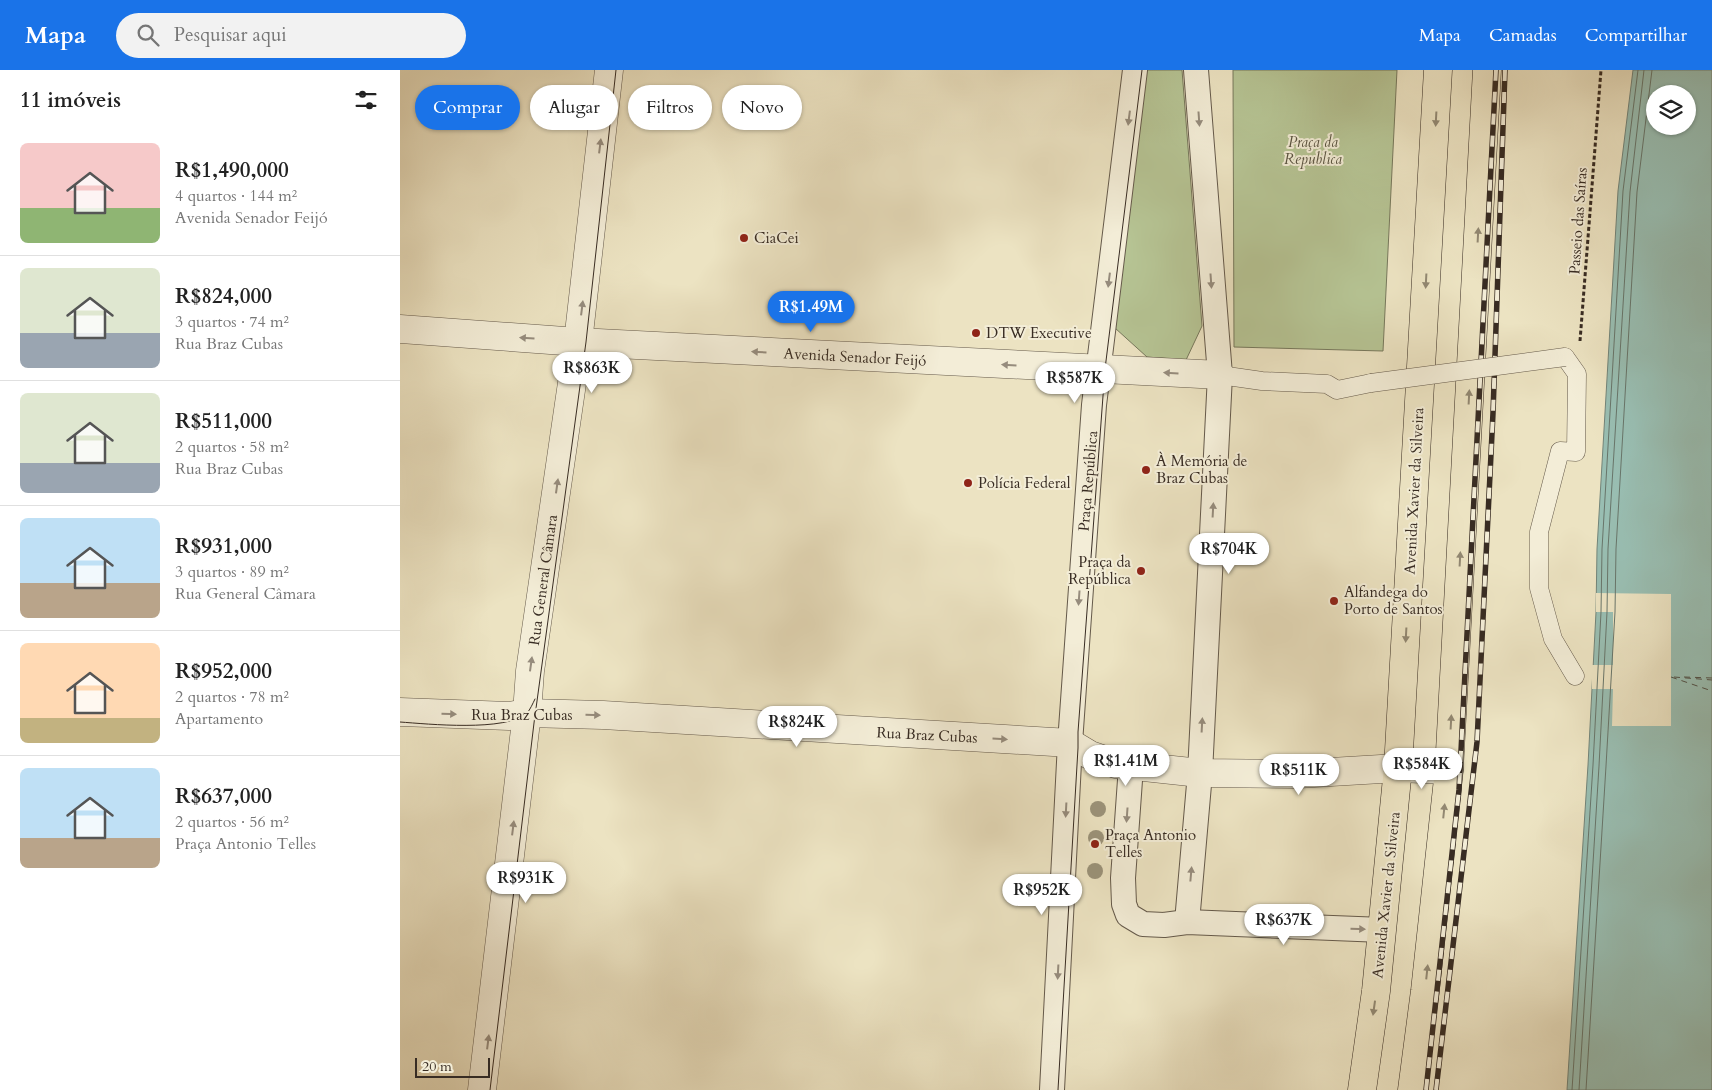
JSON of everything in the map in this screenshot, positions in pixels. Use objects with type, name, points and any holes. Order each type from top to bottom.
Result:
[{"type":"main road","name":"Avenida Xavier da Silveira","points":[[1362,1090],[1383,930],[1398,768],[1438,70]]},
{"type":"main road","points":[[1412,1090],[1425,991],[1449,770],[1487,70]]},
{"type":"street","name":"Rua General Câmara","points":[[482,1090],[527,713],[530,671],[578,342],[609,70]]},
{"type":"street","name":"Praça República","points":[[1052,1090],[1070,743],[1083,546],[1098,369],[1135,70]]},
{"type":"street","points":[[1187,922],[1200,773],[1220,375],[1196,70]]},
{"type":"street","name":"Avenida Senador Feijó","points":[[400,329],[578,342],[1220,375]]},
{"type":"street","points":[[1220,375],[1262,381],[1327,384],[1337,390],[1371,383],[1565,357],[1577,374],[1576,452],[1560,451],[1539,532],[1539,588],[1553,639],[1575,676]]},
{"type":"street","name":"Rua Braz Cubas","points":[[400,712],[509,716],[527,713],[604,715],[1070,743],[1103,760],[1116,764],[1200,773],[1297,774],[1398,768],[1449,770]]},
{"type":"street","points":[[1131,766],[1123,878],[1124,904],[1128,915],[1143,924],[1164,925],[1187,922],[1383,930]]},
{"type":"path","name":"Passeio das Saíras","points":[[1577,374],[1601,70]]},
{"type":"green space","points":[[1142,70],[1182,70],[1202,326],[1186,360],[1147,357],[1115,328]]},
{"type":"green space","name":"Praça da Republica","points":[[1233,70],[1397,70],[1383,351],[1234,347]]},
{"type":"water","points":[[1633,70],[1712,70],[1712,1090],[1567,1090],[1588,765],[1596,612],[1597,549],[1618,191]]},
{"type":"pier","points":[[1596,593],[1671,594],[1671,726],[1612,726],[1613,689],[1592,689],[1592,665],[1613,665],[1613,612],[1596,612]]},
{"type":"ferry route","points":[[1671,677],[1712,691]]},
{"type":"ferry route","points":[[1674,677],[1712,680]]},
{"type":"ferry route","points":[[1684,677],[1712,678]]},
{"type":"tram line","points":[[490,1090],[534,723],[586,342],[616,70]]},
{"type":"tram line","points":[[1058,1090],[1078,732],[1105,369],[1142,70]]},
{"type":"tram line","points":[[400,722],[447,725],[502,723],[517,719],[527,713],[535,699]]},
{"type":"railway","points":[[1426,1090],[1459,790],[1496,70]]},
{"type":"railway","points":[[1436,1090],[1477,742],[1493,413],[1505,70]]},
{"type":"place","name":"CiaCei","points":[[744,238]]},
{"type":"place","name":"DTW Executive","points":[[976,333]]},
{"type":"place","name":"À Memória de Braz Cubas","points":[[1146,470]]},
{"type":"place","name":"Polícia Federal","points":[[968,483]]},
{"type":"place","name":"Praça da República","points":[[1141,571]]},
{"type":"place","name":"Alfandega do Porto de Santos","points":[[1334,601]]},
{"type":"place","name":"Praça Antonio Telles","points":[[1095,844]]}]
